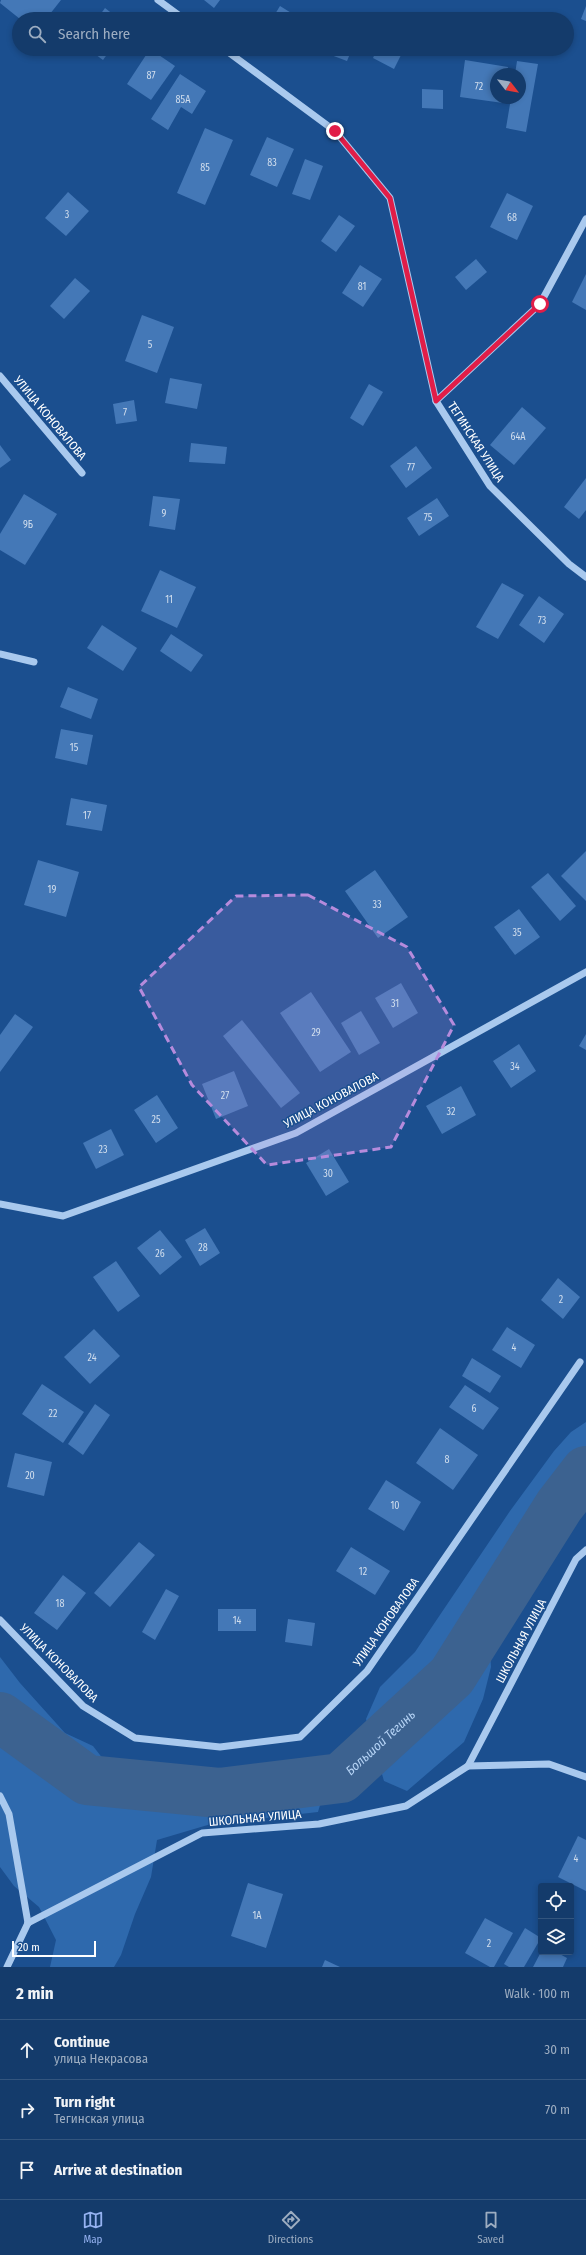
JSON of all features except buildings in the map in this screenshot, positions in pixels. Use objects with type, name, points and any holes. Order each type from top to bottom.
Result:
[{"type":"street","points":[[158,0],[174,12]]},
{"type":"street","name":"ТЕГИНСКАЯ УЛИЦА","points":[[233,56],[335,131],[390,198],[436,401],[490,486],[569,564],[586,577]]},
{"type":"street","points":[[436,401],[540,304],[586,219]]},
{"type":"street","name":"УЛИЦА КОНОВАЛОВА","points":[[0,376],[82,473]]},
{"type":"street","points":[[0,654],[34,662]]},
{"type":"street","name":"УЛИЦА КОНОВАЛОВА","points":[[0,1204],[63,1216],[296,1133],[586,972]]},
{"type":"street","name":"УЛИЦА КОНОВАЛОВА","points":[[0,1620],[83,1706],[135,1738],[220,1747],[300,1737],[367,1671],[580,1362]]},
{"type":"street","name":"ШКОЛЬНАЯ УЛИЦА","points":[[28,1923],[202,1833],[319,1824],[406,1806],[468,1766],[576,1559],[586,1550]]},
{"type":"street","points":[[468,1766],[549,1764],[586,1778]]},
{"type":"street","points":[[0,1796],[9,1814],[28,1923],[7,1967]]},
{"type":"highlighted area","points":[[308,895],[407,947],[454,1025],[391,1147],[267,1165],[192,1085],[139,987],[236,896]]},
{"type":"shaded area","points":[[586,1422],[586,1488],[558,1492],[506,1550],[487,1597],[491,1667],[483,1699],[464,1742],[407,1791],[384,1781],[366,1719],[380,1687],[415,1652],[510,1511],[554,1451],[571,1432]]},
{"type":"shaded area","points":[[0,1657],[20,1683],[65,1733],[93,1746],[107,1764],[189,1778],[250,1776],[290,1767],[311,1767],[330,1771],[318,1812],[211,1824],[157,1840],[151,1877],[135,1914],[121,1955],[114,1967],[50,1967],[56,1940],[39,1907],[14,1886],[0,1867]]},
{"type":"waterway","name":"Большой Тегинь","points":[[0,1717],[87,1780],[219,1793],[341,1778],[452,1676],[559,1506],[586,1471]]},
{"type":"route","points":[[335,131],[390,198],[436,401],[540,304]]}]
